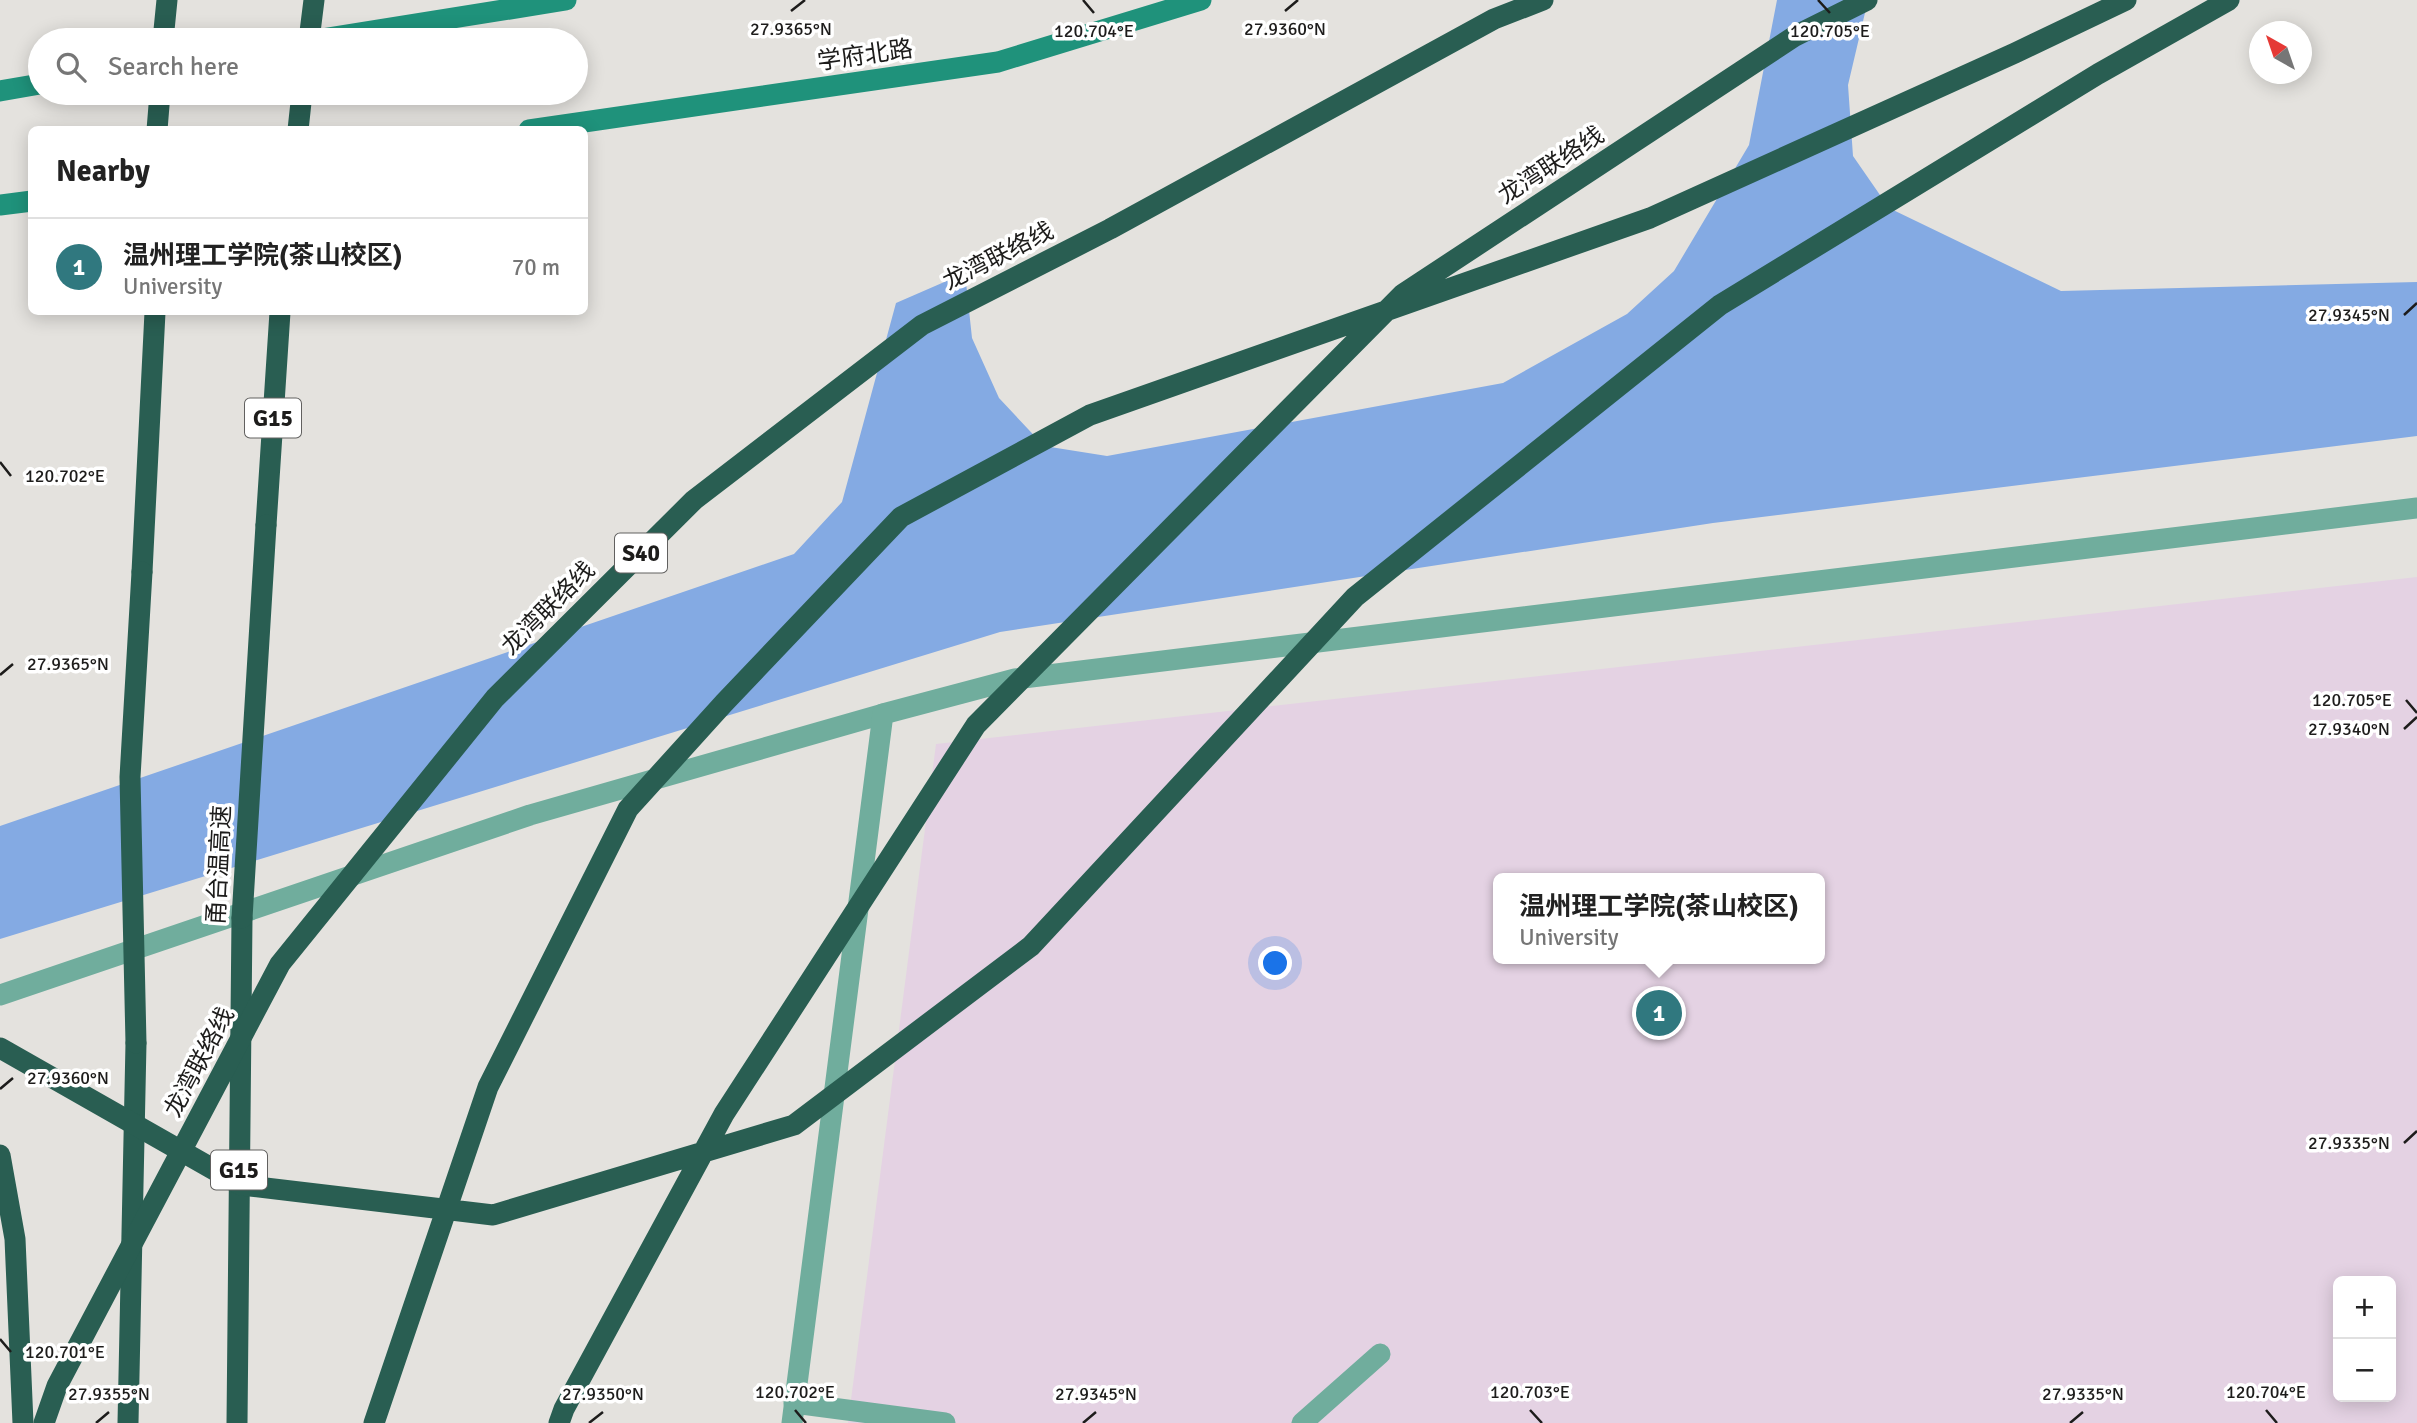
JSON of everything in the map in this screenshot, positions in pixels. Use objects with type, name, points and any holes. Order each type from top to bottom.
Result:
[{"type":"highway","points":[[164,28],[167,0]]},
{"type":"highway","points":[[310,28],[314,0]]},
{"type":"highway","name":"龙湾联络线","points":[[44,1423],[57,1386],[280,964],[495,698],[694,500],[922,325],[1110,229],[1494,19],[1543,0]]},
{"type":"highway","name":"龙湾联络线","points":[[559,1423],[564,1409],[724,1114],[976,725],[1404,294],[1796,36],[1867,0]]},
{"type":"highway","points":[[374,1423],[488,1087],[628,809],[724,703],[901,517],[1090,415],[1650,218],[2126,0]]},
{"type":"highway","points":[[0,1048],[241,1185],[493,1215],[794,1125],[1031,946],[1355,597],[1720,305],[2098,74],[2229,0]]},
{"type":"highway","points":[[157,126],[159,105]]},
{"type":"highway","points":[[298,126],[301,105]]},
{"type":"highway","points":[[128,1423],[136,1043],[130,778],[155,315]]},
{"type":"highway","name":"甬台温高速","points":[[237,1423],[242,918],[280,315]]},
{"type":"highway","points":[[0,1155],[15,1240],[23,1423]]},
{"type":"main road","points":[[390,28],[566,0]]},
{"type":"main road","name":"学府北路","points":[[557,126],[998,62],[1202,0]]},
{"type":"main road","points":[[0,91],[28,86]]},
{"type":"main road","points":[[0,205],[28,202]]},
{"type":"street","points":[[0,995],[530,815],[1015,679],[2417,508]]},
{"type":"street","points":[[883,714],[793,1413],[945,1423]]},
{"type":"street","points":[[1302,1423],[1380,1354]]},
{"type":"shaded area","points":[[2417,577],[2417,1423],[848,1423],[936,744]]},
{"type":"water","points":[[1777,0],[1868,0],[1848,85],[1853,156],[1889,208],[2061,291],[2417,282],[2417,436],[1713,523],[1000,632],[0,939],[0,826],[794,554],[842,502],[896,303],[965,273],[972,338],[999,398],[1044,446],[1107,456],[1503,383],[1627,314],[1674,271],[1749,145]]},
{"type":"place","name":"温州理工学院(茶山校区)","points":[[1659,1013]]}]
